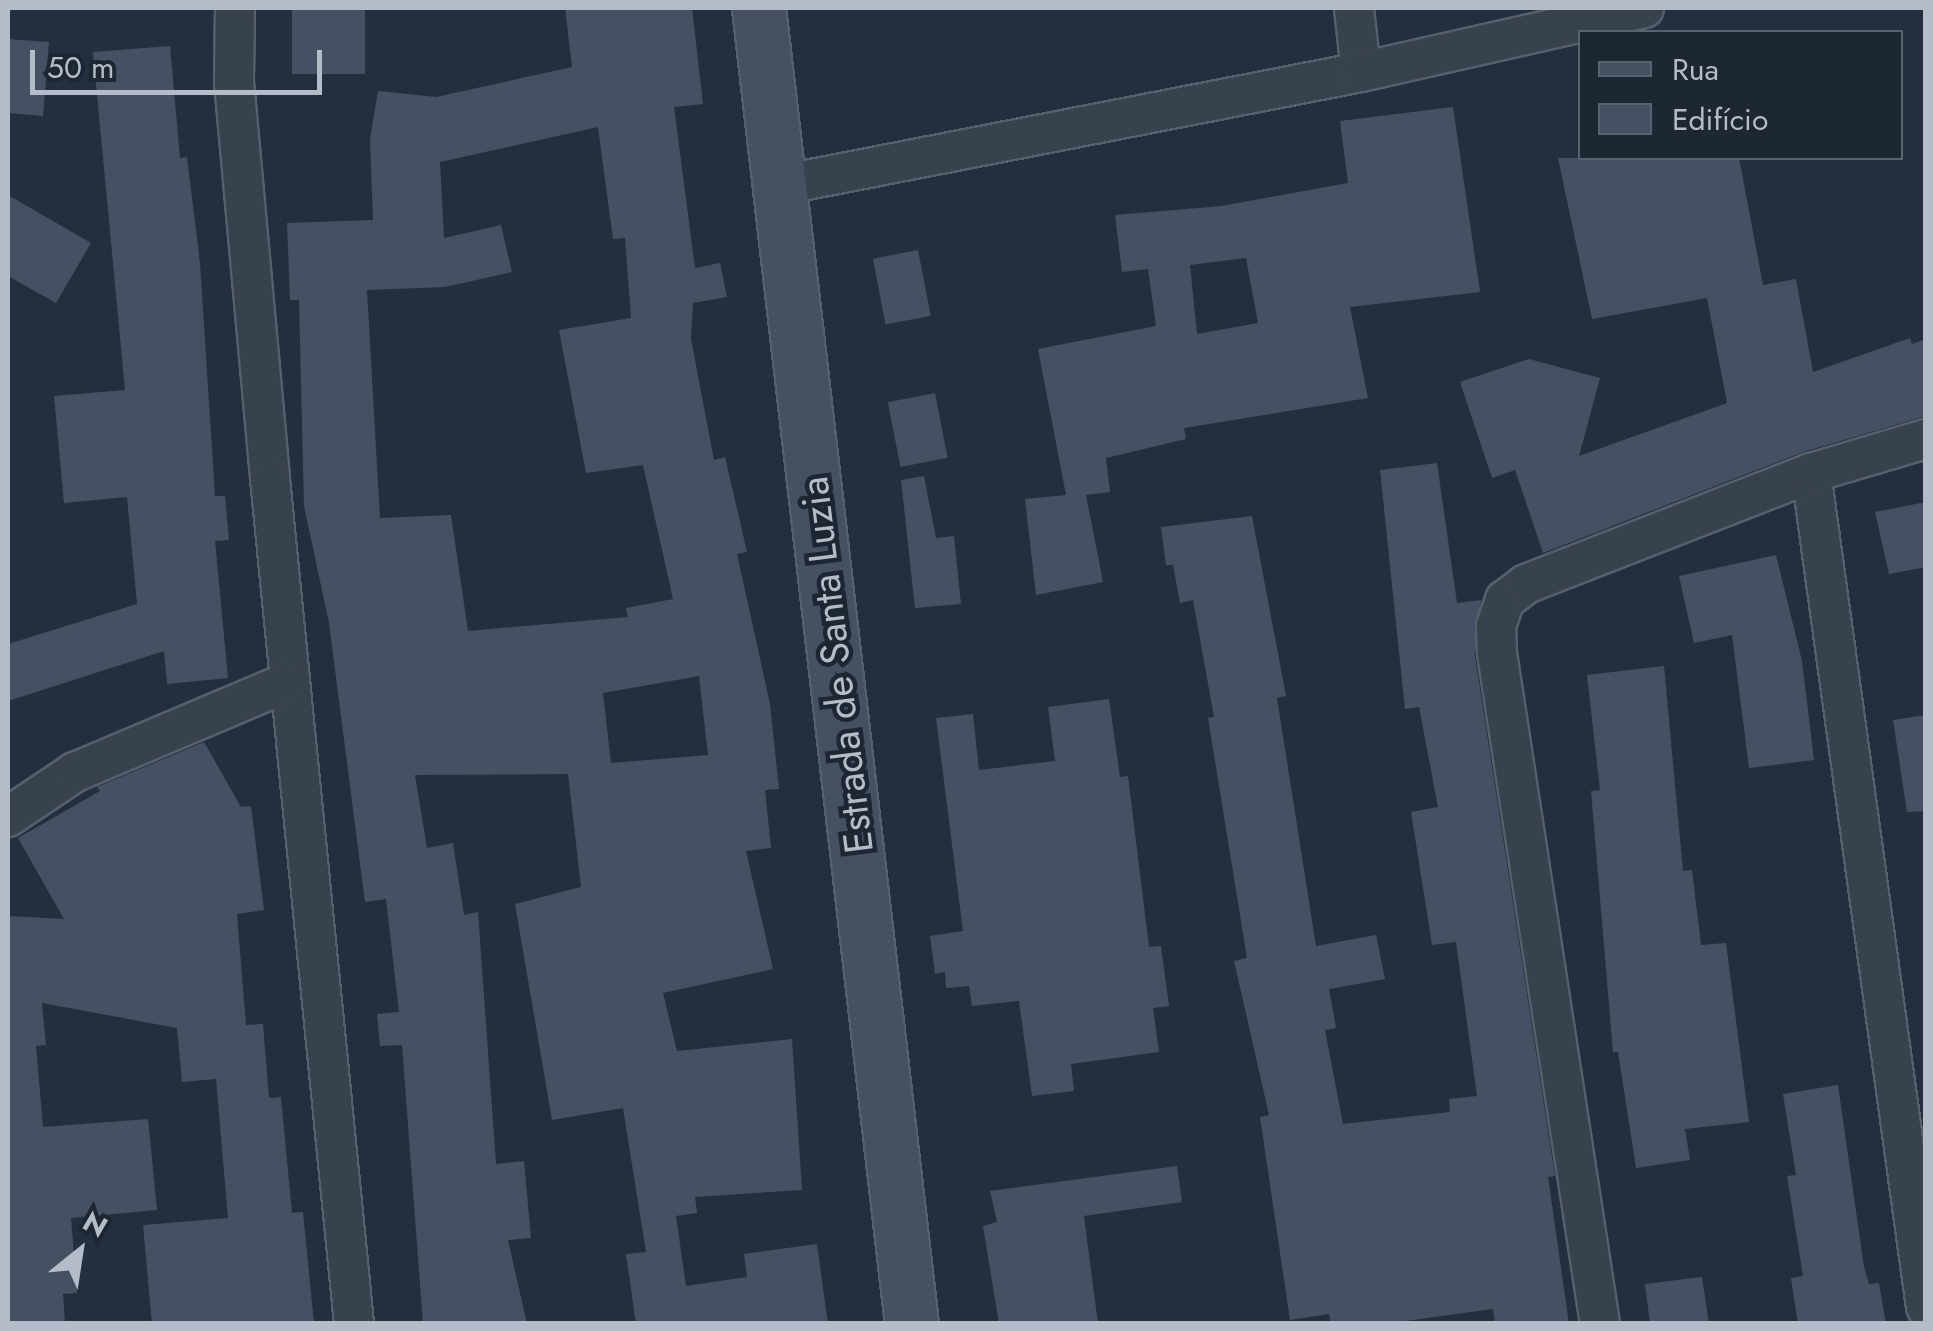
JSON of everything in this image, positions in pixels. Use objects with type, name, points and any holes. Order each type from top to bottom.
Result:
[{"type":"street","points":[[235,8],[234,82],[354,1324]]},
{"type":"street","name":"Estrada de Santa Luzia","points":[[759,8],[912,1324]]},
{"type":"street","points":[[1354,8],[1362,72]]},
{"type":"street","points":[[781,185],[1362,72],[1644,8]]},
{"type":"street","points":[[1600,1324],[1496,626],[1505,600],[1526,584],[1811,473],[1926,439]]},
{"type":"street","points":[[1811,473],[1926,1307]]},
{"type":"street","points":[[8,817],[91,764],[290,682]]},
{"type":"building","points":[[292,8],[365,8],[365,74],[292,74]]},
{"type":"building","points":[[565,8],[692,8],[703,104],[674,107],[695,268],[720,263],[727,297],[693,303],[691,339],[714,460],[725,457],[747,552],[737,554],[770,704],[779,789],[765,790],[771,848],[746,851],[773,969],[663,993],[677,1051],[792,1039],[802,1190],[695,1197],[697,1213],[676,1216],[686,1286],[747,1277],[744,1254],[817,1244],[828,1324],[636,1324],[626,1254],[646,1252],[623,1108],[552,1120],[515,904],[581,887],[568,774],[415,775],[427,848],[453,843],[464,915],[478,912],[496,1164],[524,1161],[531,1238],[508,1240],[527,1324],[423,1324],[402,1045],[380,1046],[377,1014],[399,1012],[386,899],[365,902],[329,623],[304,506],[299,300],[290,300],[287,223],[373,220],[370,139],[378,91],[436,97],[572,67]],"holes":[[[598,127],[613,239],[625,238],[631,318],[559,330],[586,473],[643,465],[673,599],[626,608],[628,617],[468,631],[451,515],[380,518],[367,290],[445,287],[512,272],[501,225],[444,238],[440,162]],[[699,676],[708,755],[611,763],[603,693]]]},
{"type":"building","points":[[8,39],[49,42],[43,116],[8,113]]},
{"type":"building","points":[[170,46],[180,158],[187,157],[200,263],[215,496],[225,496],[229,540],[215,541],[228,678],[167,684],[164,651],[8,701],[8,644],[137,604],[127,497],[64,503],[54,396],[125,390],[93,52]]},
{"type":"building","points":[[1453,107],[1480,292],[1350,307],[1368,398],[1184,428],[1186,439],[1106,458],[1110,492],[1086,495],[1103,582],[1036,595],[1025,499],[1066,495],[1038,349],[1156,326],[1148,269],[1122,272],[1115,215],[1222,206],[1348,183],[1340,121]],"holes":[[[1246,258],[1258,323],[1197,334],[1190,265]]]},
{"type":"building","points":[[1558,158],[1739,160],[1763,285],[1796,279],[1813,372],[1910,338],[1912,344],[1926,339],[1926,416],[1803,452],[1543,553],[1515,470],[1492,478],[1460,382],[1529,359],[1600,378],[1579,456],[1727,403],[1707,298],[1592,319]]},
{"type":"building","points":[[8,195],[91,243],[56,303],[8,276]]},
{"type":"building","points":[[918,250],[931,316],[886,325],[873,259]]},
{"type":"building","points":[[935,393],[948,458],[900,467],[888,402]]},
{"type":"building","points":[[1437,463],[1457,603],[1481,600],[1475,656],[1555,1176],[1548,1177],[1569,1324],[1495,1324],[1493,1309],[1383,1324],[1331,1324],[1329,1314],[1290,1320],[1260,1117],[1269,1115],[1234,961],[1247,958],[1208,718],[1214,717],[1193,600],[1180,603],[1173,565],[1166,565],[1161,527],[1252,516],[1286,696],[1277,698],[1316,946],[1376,935],[1385,979],[1329,989],[1336,1028],[1325,1030],[1343,1124],[1450,1112],[1449,1099],[1477,1096],[1456,942],[1432,945],[1411,812],[1438,807],[1419,707],[1405,709],[1380,470]]},
{"type":"building","points":[[924,476],[936,538],[954,536],[961,604],[915,608],[901,480]]},
{"type":"building","points":[[1926,502],[1926,567],[1889,574],[1875,512]]},
{"type":"building","points":[[1776,555],[1802,661],[1814,760],[1749,768],[1732,635],[1694,643],[1679,576]]},
{"type":"building","points":[[1664,666],[1683,871],[1692,870],[1701,945],[1726,943],[1749,1122],[1685,1129],[1690,1160],[1636,1168],[1618,1052],[1613,1052],[1591,791],[1600,790],[1587,675]]},
{"type":"building","points":[[1109,699],[1120,777],[1128,776],[1149,947],[1161,946],[1169,1006],[1153,1008],[1159,1052],[1071,1064],[1074,1091],[1032,1096],[1019,1001],[972,1006],[969,986],[946,988],[945,972],[935,974],[930,936],[963,931],[936,718],[973,714],[979,770],[1055,761],[1048,707]]},
{"type":"building","points":[[1926,715],[1926,811],[1907,812],[1893,720]]},
{"type":"building","points":[[204,742],[241,807],[251,806],[264,910],[237,914],[246,1025],[263,1024],[269,1098],[281,1097],[292,1213],[303,1212],[314,1324],[152,1324],[143,1225],[228,1218],[216,1079],[182,1082],[177,1028],[42,1003],[46,1045],[36,1046],[43,1127],[148,1119],[157,1210],[71,1218],[77,1293],[63,1294],[65,1324],[8,1324],[8,916],[64,919],[18,838],[100,791],[97,787]]},
{"type":"building","points":[[1838,1085],[1864,1267],[1869,1284],[1879,1283],[1886,1324],[1798,1324],[1791,1278],[1803,1276],[1787,1176],[1796,1175],[1783,1094]]},
{"type":"building","points":[[1177,1166],[1182,1202],[1084,1216],[1098,1324],[999,1324],[983,1226],[997,1222],[990,1191]]},
{"type":"building","points":[[1702,1277],[1709,1324],[1650,1324],[1645,1284]]}]
